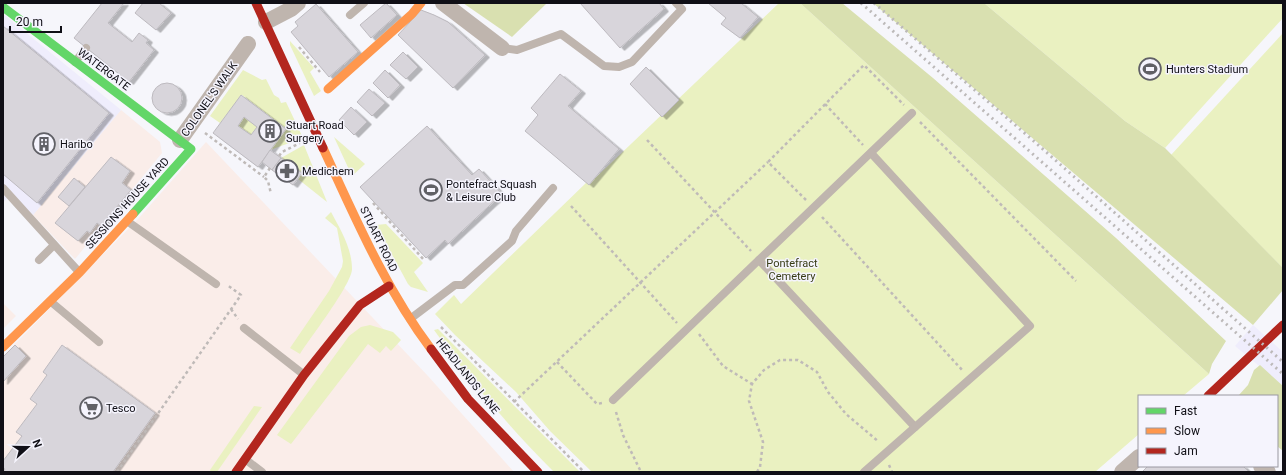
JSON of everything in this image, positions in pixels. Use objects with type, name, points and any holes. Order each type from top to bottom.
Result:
[{"type":"street","name":"STUART ROAD","points":[[236,472],[304,375],[360,305],[389,286],[256,3]]},
{"type":"street","points":[[266,22],[291,9],[298,3]]},
{"type":"street","points":[[330,87],[412,14],[421,3]]},
{"type":"street","points":[[442,3],[502,48]]},
{"type":"street","name":"WATERGATE","points":[[3,7],[186,145]]},
{"type":"street","name":"COLONEL'S WALK","points":[[186,145],[192,123],[244,62],[248,44]]},
{"type":"street","name":"SESSIONS HOUSE YARD","points":[[3,347],[80,272],[127,221],[186,145]]},
{"type":"street","name":"HEADLANDS LANE","points":[[389,286],[409,320],[468,399],[538,472]]},
{"type":"street","points":[[1209,395],[1283,325]]},
{"type":"street","points":[[1122,472],[1138,458]]},
{"type":"lane","points":[[350,15],[364,3]]},
{"type":"lane","points":[[502,48],[517,50],[561,34],[604,66],[619,68],[632,62],[682,8],[676,3]]},
{"type":"lane","points":[[75,62],[86,48]]},
{"type":"lane","points":[[613,400],[912,113]]},
{"type":"lane","points":[[864,472],[1030,326],[871,153]]},
{"type":"lane","points":[[3,188],[80,272]]},
{"type":"lane","points":[[409,320],[455,285],[463,285],[512,241],[516,232],[553,188]]},
{"type":"lane","points":[[127,221],[216,284]]},
{"type":"lane","points":[[39,260],[54,245]]},
{"type":"lane","points":[[759,260],[915,427]]},
{"type":"lane","points":[[49,301],[100,342]]},
{"type":"lane","points":[[244,328],[304,375]]},
{"type":"lane","points":[[245,459],[262,472]]},
{"type":"path","points":[[296,44],[330,87]]},
{"type":"path","points":[[514,402],[768,162],[864,65],[1076,281]]},
{"type":"path","points":[[825,104],[871,153]]},
{"type":"path","points":[[192,123],[264,177],[268,181],[271,194]]},
{"type":"path","points":[[647,140],[759,260]]},
{"type":"path","points":[[279,156],[286,150],[302,142]]},
{"type":"path","points":[[768,162],[813,208],[970,378]]},
{"type":"path","points":[[264,177],[270,168]]},
{"type":"path","points":[[373,203],[424,260]]},
{"type":"path","points":[[571,206],[684,331]]},
{"type":"path","points":[[117,472],[241,295],[225,284]]},
{"type":"path","name":"HEADLANDS LANE","points":[[436,323],[584,472]]},
{"type":"path","points":[[691,325],[723,366],[752,384]]},
{"type":"path","points":[[757,472],[760,467],[763,442],[749,401],[752,384],[764,370],[780,360],[798,360],[817,372],[828,392],[846,414],[878,440],[892,472]]},
{"type":"path","points":[[557,361],[597,404],[613,400],[623,435],[641,472]]},
{"type":"shaded area","name":"Haribo","points":[[3,14],[121,110],[33,215],[11,194],[3,203]]},
{"type":"shaded area","points":[[121,110],[160,142],[162,153],[75,259],[33,215]]},
{"type":"shaded area","points":[[206,142],[428,376],[514,472],[3,472],[3,356],[138,219]]},
{"type":"shaded area","points":[[3,303],[16,316],[3,329]]},
{"type":"shaded area","points":[[1253,325],[1283,352],[1283,386],[1235,346]]},
{"type":"green space","points":[[463,3],[547,3],[512,37]]},
{"type":"green space","name":"Pontefract Cemetery","points":[[779,3],[800,3],[1209,374],[1184,395],[1138,395],[1138,435],[1095,472],[592,472],[550,431],[516,392],[455,335],[435,314],[454,295],[461,304],[587,182],[589,184]]},
{"type":"green space","points":[[800,3],[842,3],[933,78],[1116,238],[1226,341],[1212,364],[1209,374]]},
{"type":"green space","points":[[873,3],[984,3],[1125,121],[1165,148],[1283,268],[1283,290],[1253,325]]},
{"type":"green space","name":"Hunters Stadium","points":[[984,3],[1283,3],[1283,18],[1165,148],[1125,121]]},
{"type":"green space","points":[[1283,33],[1283,268],[1171,155]]},
{"type":"green space","points":[[290,41],[314,68],[310,72],[321,91],[314,96],[290,45]]},
{"type":"green space","points":[[243,70],[262,80],[266,79],[274,95],[279,98],[281,103],[286,102],[303,138],[270,150],[286,129],[242,95],[220,123],[210,116]]},
{"type":"green space","points":[[244,117],[257,127],[251,135],[238,126]]},
{"type":"green space","points":[[334,137],[365,164],[352,176]]},
{"type":"green space","points":[[304,145],[327,202],[298,179],[302,173],[281,158]]},
{"type":"green space","points":[[331,212],[348,246],[352,269],[350,276],[338,298],[300,354],[290,348],[329,291],[342,267],[343,261],[337,228],[325,218]]},
{"type":"green space","points":[[386,224],[423,263],[414,272],[428,292],[411,287],[408,284],[376,225]]},
{"type":"green space","points":[[370,325],[393,332],[401,340],[391,351],[386,346],[380,353],[368,344],[291,444],[277,435],[349,336],[361,327]]},
{"type":"green space","points":[[438,329],[580,472],[554,472],[506,421],[476,386],[434,330]]},
{"type":"green space","points":[[1260,365],[1283,386],[1283,451],[1278,447],[1278,395],[1239,395],[1248,385],[1254,370]]},
{"type":"green space","points":[[254,406],[262,407],[217,472],[211,472],[210,470]]},
{"type":"building","points":[[102,3],[124,3],[108,23],[132,42],[139,33],[148,40],[146,43],[154,50],[129,82],[74,38]]},
{"type":"building","points":[[143,3],[159,3],[171,13],[156,30],[135,13]]},
{"type":"building","points":[[386,3],[397,15],[371,38],[360,25]]},
{"type":"building","points":[[580,3],[659,3],[664,9],[620,48]]},
{"type":"building","points":[[708,3],[741,3],[758,17],[740,38],[721,24],[726,18]]},
{"type":"building","points":[[316,4],[358,52],[329,77],[291,32],[298,26],[295,22]]},
{"type":"building","points":[[421,10],[448,22],[485,55],[453,88],[398,35]]},
{"type":"building","name":"Haribo","points":[[3,26],[109,113],[37,203],[3,174]]},
{"type":"building","points":[[403,52],[418,67],[406,79],[390,65]]},
{"type":"building","points":[[646,67],[679,100],[662,117],[630,84]]},
{"type":"building","points":[[385,70],[400,85],[388,98],[373,83]]},
{"type":"building","points":[[560,74],[581,91],[568,106],[619,149],[589,185],[525,131],[538,115],[531,108]]},
{"type":"building","points":[[167,83],[173,84],[181,92],[181,104],[173,112],[167,113],[161,112],[153,104],[152,98],[153,92],[161,84]]},
{"type":"building","points":[[369,89],[385,103],[372,116],[357,102]]},
{"type":"building","name":"Stuart Road Surgery","points":[[241,95],[286,129],[258,167],[213,133]],"holes":[[[244,117],[257,127],[251,135],[238,126]]]},
{"type":"building","points":[[351,107],[367,122],[354,135],[339,120]]},
{"type":"building","name":"Pontefract Squash & Leisure Club","points":[[427,126],[472,175],[479,169],[502,194],[448,244],[445,240],[426,258],[360,187]]},
{"type":"building","points":[[270,150],[281,158],[272,170],[262,162]]},
{"type":"building","points":[[111,157],[130,171],[122,183],[131,190],[101,226],[97,223],[90,233],[87,231],[78,241],[55,223]]},
{"type":"building","name":"Medichem","points":[[281,158],[302,173],[293,185],[272,170]]},
{"type":"building","points":[[74,178],[85,187],[69,206],[58,197]]},
{"type":"building","points":[[15,345],[26,356],[3,382],[3,357]]},
{"type":"building","name":"Tesco","points":[[62,345],[155,413],[113,472],[3,472],[5,469],[3,468],[3,461],[22,436],[16,432],[37,404],[30,399],[47,375],[43,372]]},
{"type":"building","points":[[1147,467],[1244,467],[1249,472],[1142,472]]},
{"type":"railway","points":[[861,3],[1283,374]]},
{"type":"railway","points":[[874,3],[1036,143],[1283,362]]},
{"type":"traffic: fast","points":[[3,7],[191,149],[133,214]]},
{"type":"traffic: slow","points":[[328,89],[412,14],[421,3]]},
{"type":"traffic: slow","points":[[323,148],[359,226],[385,277],[414,326],[431,349]]},
{"type":"traffic: slow","points":[[3,347],[80,272],[133,214]]},
{"type":"traffic: jam","points":[[256,3],[323,148]]},
{"type":"traffic: jam","points":[[236,472],[304,375],[360,305],[389,286]]},
{"type":"traffic: jam","points":[[1209,395],[1283,325]]},
{"type":"traffic: jam","points":[[431,349],[468,399],[538,472]]},
{"type":"place","name":"Hunters Stadium","points":[[1150,69]]},
{"type":"place","name":"Stuart Road Surgery","points":[[270,131]]},
{"type":"place","name":"Haribo","points":[[44,144]]},
{"type":"place","name":"Medichem","points":[[287,171]]},
{"type":"place","name":"Pontefract Squash & Leisure Club","points":[[431,190]]},
{"type":"place","name":"Tesco","points":[[91,408]]}]
